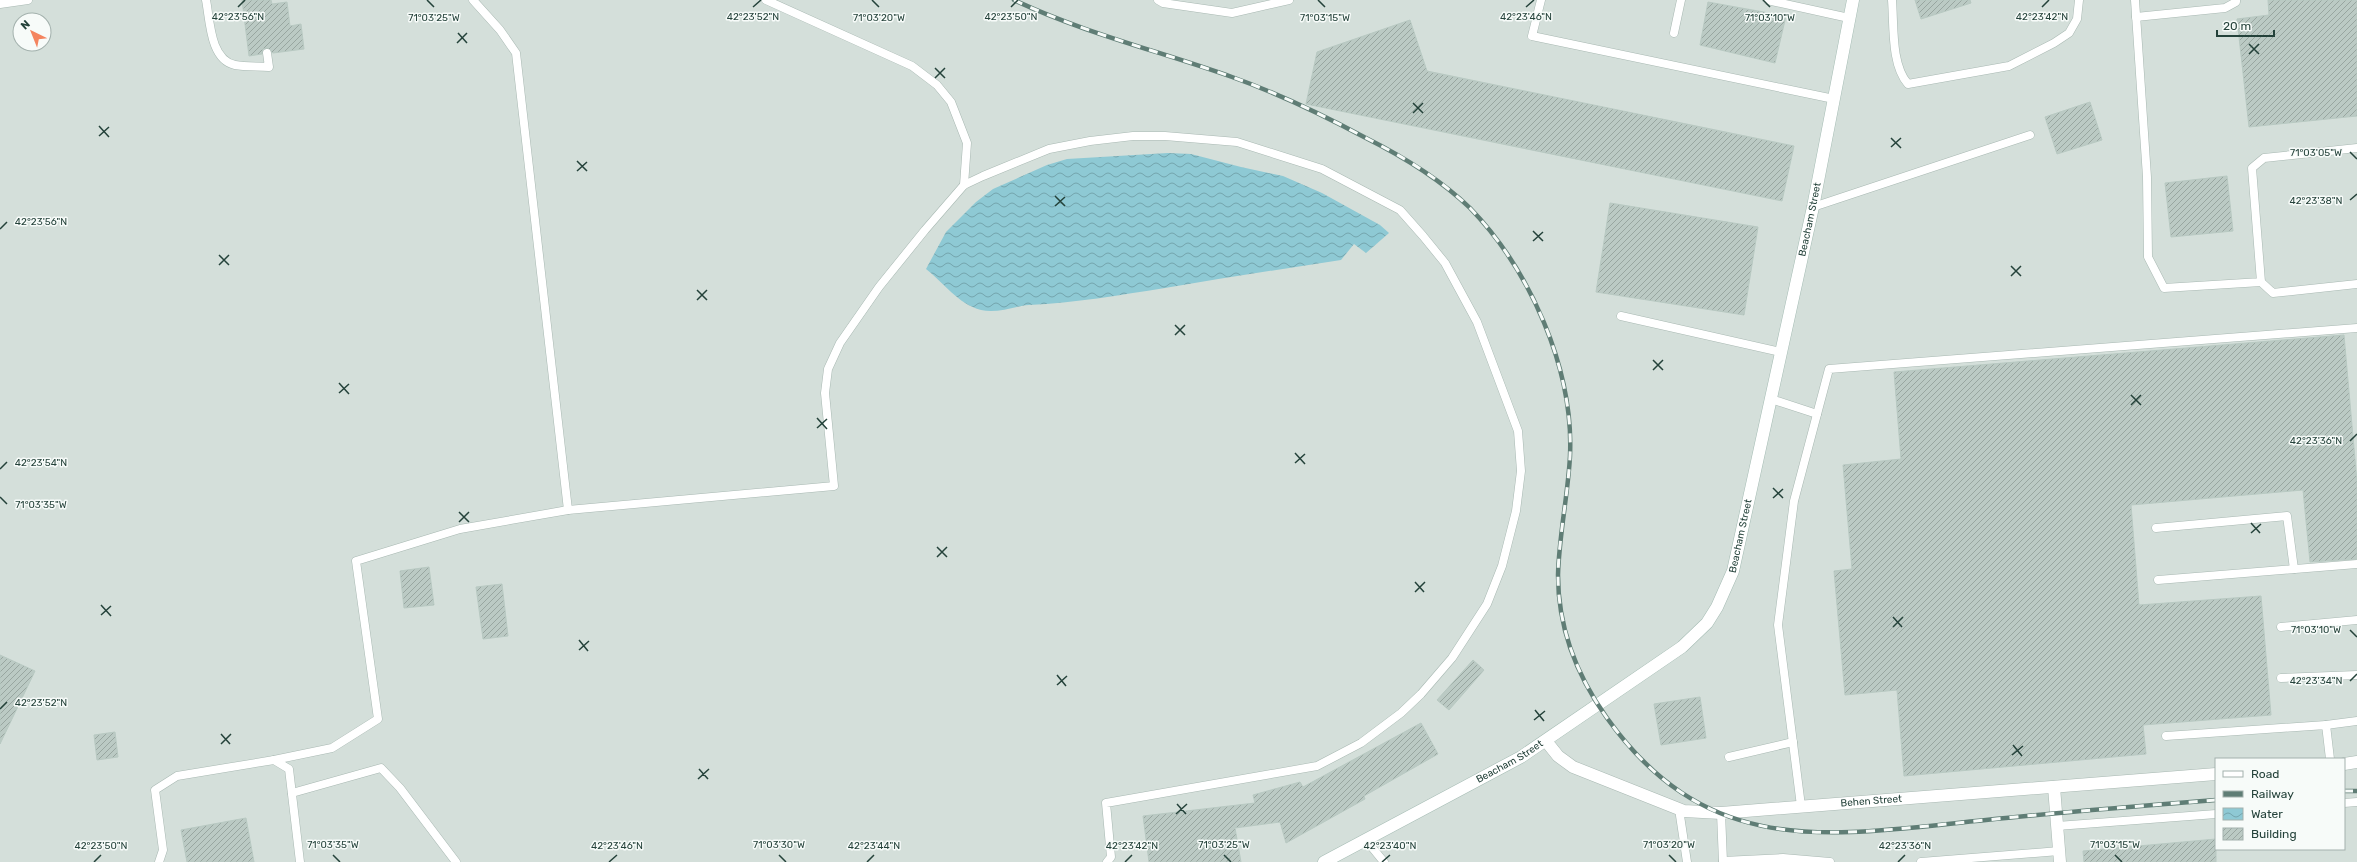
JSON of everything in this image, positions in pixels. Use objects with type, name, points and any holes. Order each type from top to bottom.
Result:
[{"type":"main road","name":"Beacham Street","points":[[1324,862],[1496,771],[1546,741],[1682,647],[1695,635],[1717,607],[1734,571],[1813,207],[1853,0]]},
{"type":"main road","name":"Behen Street","points":[[1546,741],[1558,756],[1573,767],[1679,809],[1695,813],[1721,813],[2215,774]]},
{"type":"main road","points":[[2345,764],[2357,762]]},
{"type":"main road","points":[[2054,787],[2060,856]]},
{"type":"lane","points":[[0,4],[28,0]]},
{"type":"lane","points":[[206,0],[216,49],[222,59],[234,65],[269,66],[267,54]]},
{"type":"lane","points":[[473,0],[500,30],[516,53],[568,510]]},
{"type":"lane","points":[[766,0],[912,66],[938,85],[950,102],[967,143],[964,186]]},
{"type":"lane","points":[[1158,0],[1232,12],[1289,0]]},
{"type":"lane","points":[[1541,0],[1532,36],[1834,99]]},
{"type":"lane","points":[[1674,33],[1681,0]]},
{"type":"lane","points":[[1767,0],[1849,18]]},
{"type":"lane","points":[[1892,0],[1897,66],[1901,77],[1908,84],[2009,66],[2054,43],[2069,33],[2077,19],[2079,0]]},
{"type":"lane","points":[[2135,0],[2147,177],[2148,257],[2164,288],[2261,282]]},
{"type":"lane","points":[[2136,17],[2225,8],[2236,2],[2236,0]]},
{"type":"lane","points":[[1813,207],[2030,135]]},
{"type":"lane","points":[[159,862],[163,850],[155,790],[177,776],[274,760],[332,748],[378,719],[356,561],[460,529],[568,510],[834,486],[825,393],[831,362],[840,343],[879,287],[964,186],[1049,149],[1133,136],[1201,138],[1238,142],[1322,169],[1400,210],[1445,263],[1477,322],[1518,431],[1521,471],[1516,511],[1502,566],[1487,604],[1468,636],[1421,694],[1401,713],[1361,743],[1317,766],[1106,803],[1111,857],[1107,862]]},
{"type":"lane","points":[[2357,148],[2264,158],[2252,168],[2261,282],[2273,293],[2357,284]]},
{"type":"lane","points":[[1621,316],[1781,352]]},
{"type":"lane","points":[[1801,806],[1778,625],[1794,501],[1829,369],[2357,328]]},
{"type":"lane","points":[[1771,399],[1817,414]]},
{"type":"lane","points":[[2156,528],[2287,516],[2294,569]]},
{"type":"lane","points":[[2158,580],[2357,564]]},
{"type":"lane","points":[[2281,627],[2357,620]]},
{"type":"lane","points":[[2281,678],[2357,675]]},
{"type":"lane","points":[[2166,736],[2326,725],[2357,721]]},
{"type":"lane","points":[[2326,725],[2330,758]]},
{"type":"lane","points":[[1730,757],[1793,742]]},
{"type":"lane","points":[[274,760],[289,769],[300,862]]},
{"type":"lane","points":[[292,793],[381,768],[400,788],[456,862]]},
{"type":"lane","points":[[2345,803],[2357,802]]},
{"type":"lane","points":[[1679,809],[1687,862]]},
{"type":"lane","points":[[1721,813],[1723,862],[1783,858],[1830,862]]},
{"type":"lane","points":[[2057,826],[2215,814]]},
{"type":"lane","points":[[1366,840],[1384,862]]},
{"type":"lane","points":[[1921,862],[2060,856]]},
{"type":"shaded area","points":[[0,0],[2357,0],[2357,862],[0,862]]},
{"type":"water","points":[[1168,153],[1191,154],[1283,176],[1322,193],[1380,225],[1389,233],[1366,253],[1354,244],[1341,260],[1114,296],[1023,306],[993,311],[981,310],[965,303],[926,269],[946,232],[976,202],[993,189],[1047,165],[1067,159]]},
{"type":"building","points":[[242,0],[271,0],[272,4],[287,2],[290,26],[301,24],[304,49],[273,53],[267,48],[263,49],[262,54],[249,56]]},
{"type":"building","points":[[1915,0],[1970,0],[1971,3],[1921,19]]},
{"type":"building","points":[[2268,0],[2357,0],[2357,116],[2249,127],[2237,19],[2269,15]]},
{"type":"building","points":[[1708,2],[1786,16],[1775,63],[1700,45]]},
{"type":"building","points":[[1410,20],[1427,71],[1794,146],[1782,201],[1306,104],[1317,52]]},
{"type":"building","points":[[2090,102],[2102,140],[2057,154],[2045,117]]},
{"type":"building","points":[[2227,176],[2233,231],[2171,237],[2165,183]]},
{"type":"building","points":[[1610,203],[1758,227],[1744,315],[1596,292]]},
{"type":"building","points":[[2344,335],[2357,482],[2357,559],[2310,562],[2303,490],[2131,505],[2139,605],[2261,596],[2271,715],[2143,725],[2146,754],[1904,776],[1897,690],[1845,695],[1834,571],[1852,569],[1843,465],[1901,459],[1894,372]]},
{"type":"building","points":[[429,567],[434,605],[404,608],[400,571]]},
{"type":"building","points":[[502,584],[508,636],[483,639],[476,587]]},
{"type":"building","points":[[0,655],[35,671],[0,744]]},
{"type":"building","points":[[1473,660],[1484,670],[1449,710],[1437,700]]},
{"type":"building","points":[[1700,697],[1706,738],[1661,745],[1654,704]]},
{"type":"building","points":[[1421,723],[1438,754],[1364,796],[1365,799],[1286,843],[1280,822],[1235,828],[1241,862],[1149,862],[1143,816],[1255,803],[1253,795],[1300,782],[1303,787]]},
{"type":"building","points":[[115,732],[118,757],[97,760],[94,735]]},
{"type":"building","points":[[246,818],[254,862],[187,862],[181,830]]},
{"type":"building","points":[[2215,839],[2216,862],[2084,862],[2083,851]]},
{"type":"railway","points":[[1014,0],[1040,12],[1094,32],[1249,83],[1348,128],[1420,168],[1433,177],[1470,208],[1492,233],[1512,261],[1529,291],[1544,323],[1556,356],[1564,389],[1569,423],[1570,456],[1558,575],[1561,613],[1571,650],[1578,668],[1596,702],[1607,718],[1647,764],[1688,797],[1732,818],[1777,829],[1826,832],[1876,831],[2015,817],[2215,800]]},
{"type":"railway","points":[[2345,791],[2357,791]]}]
